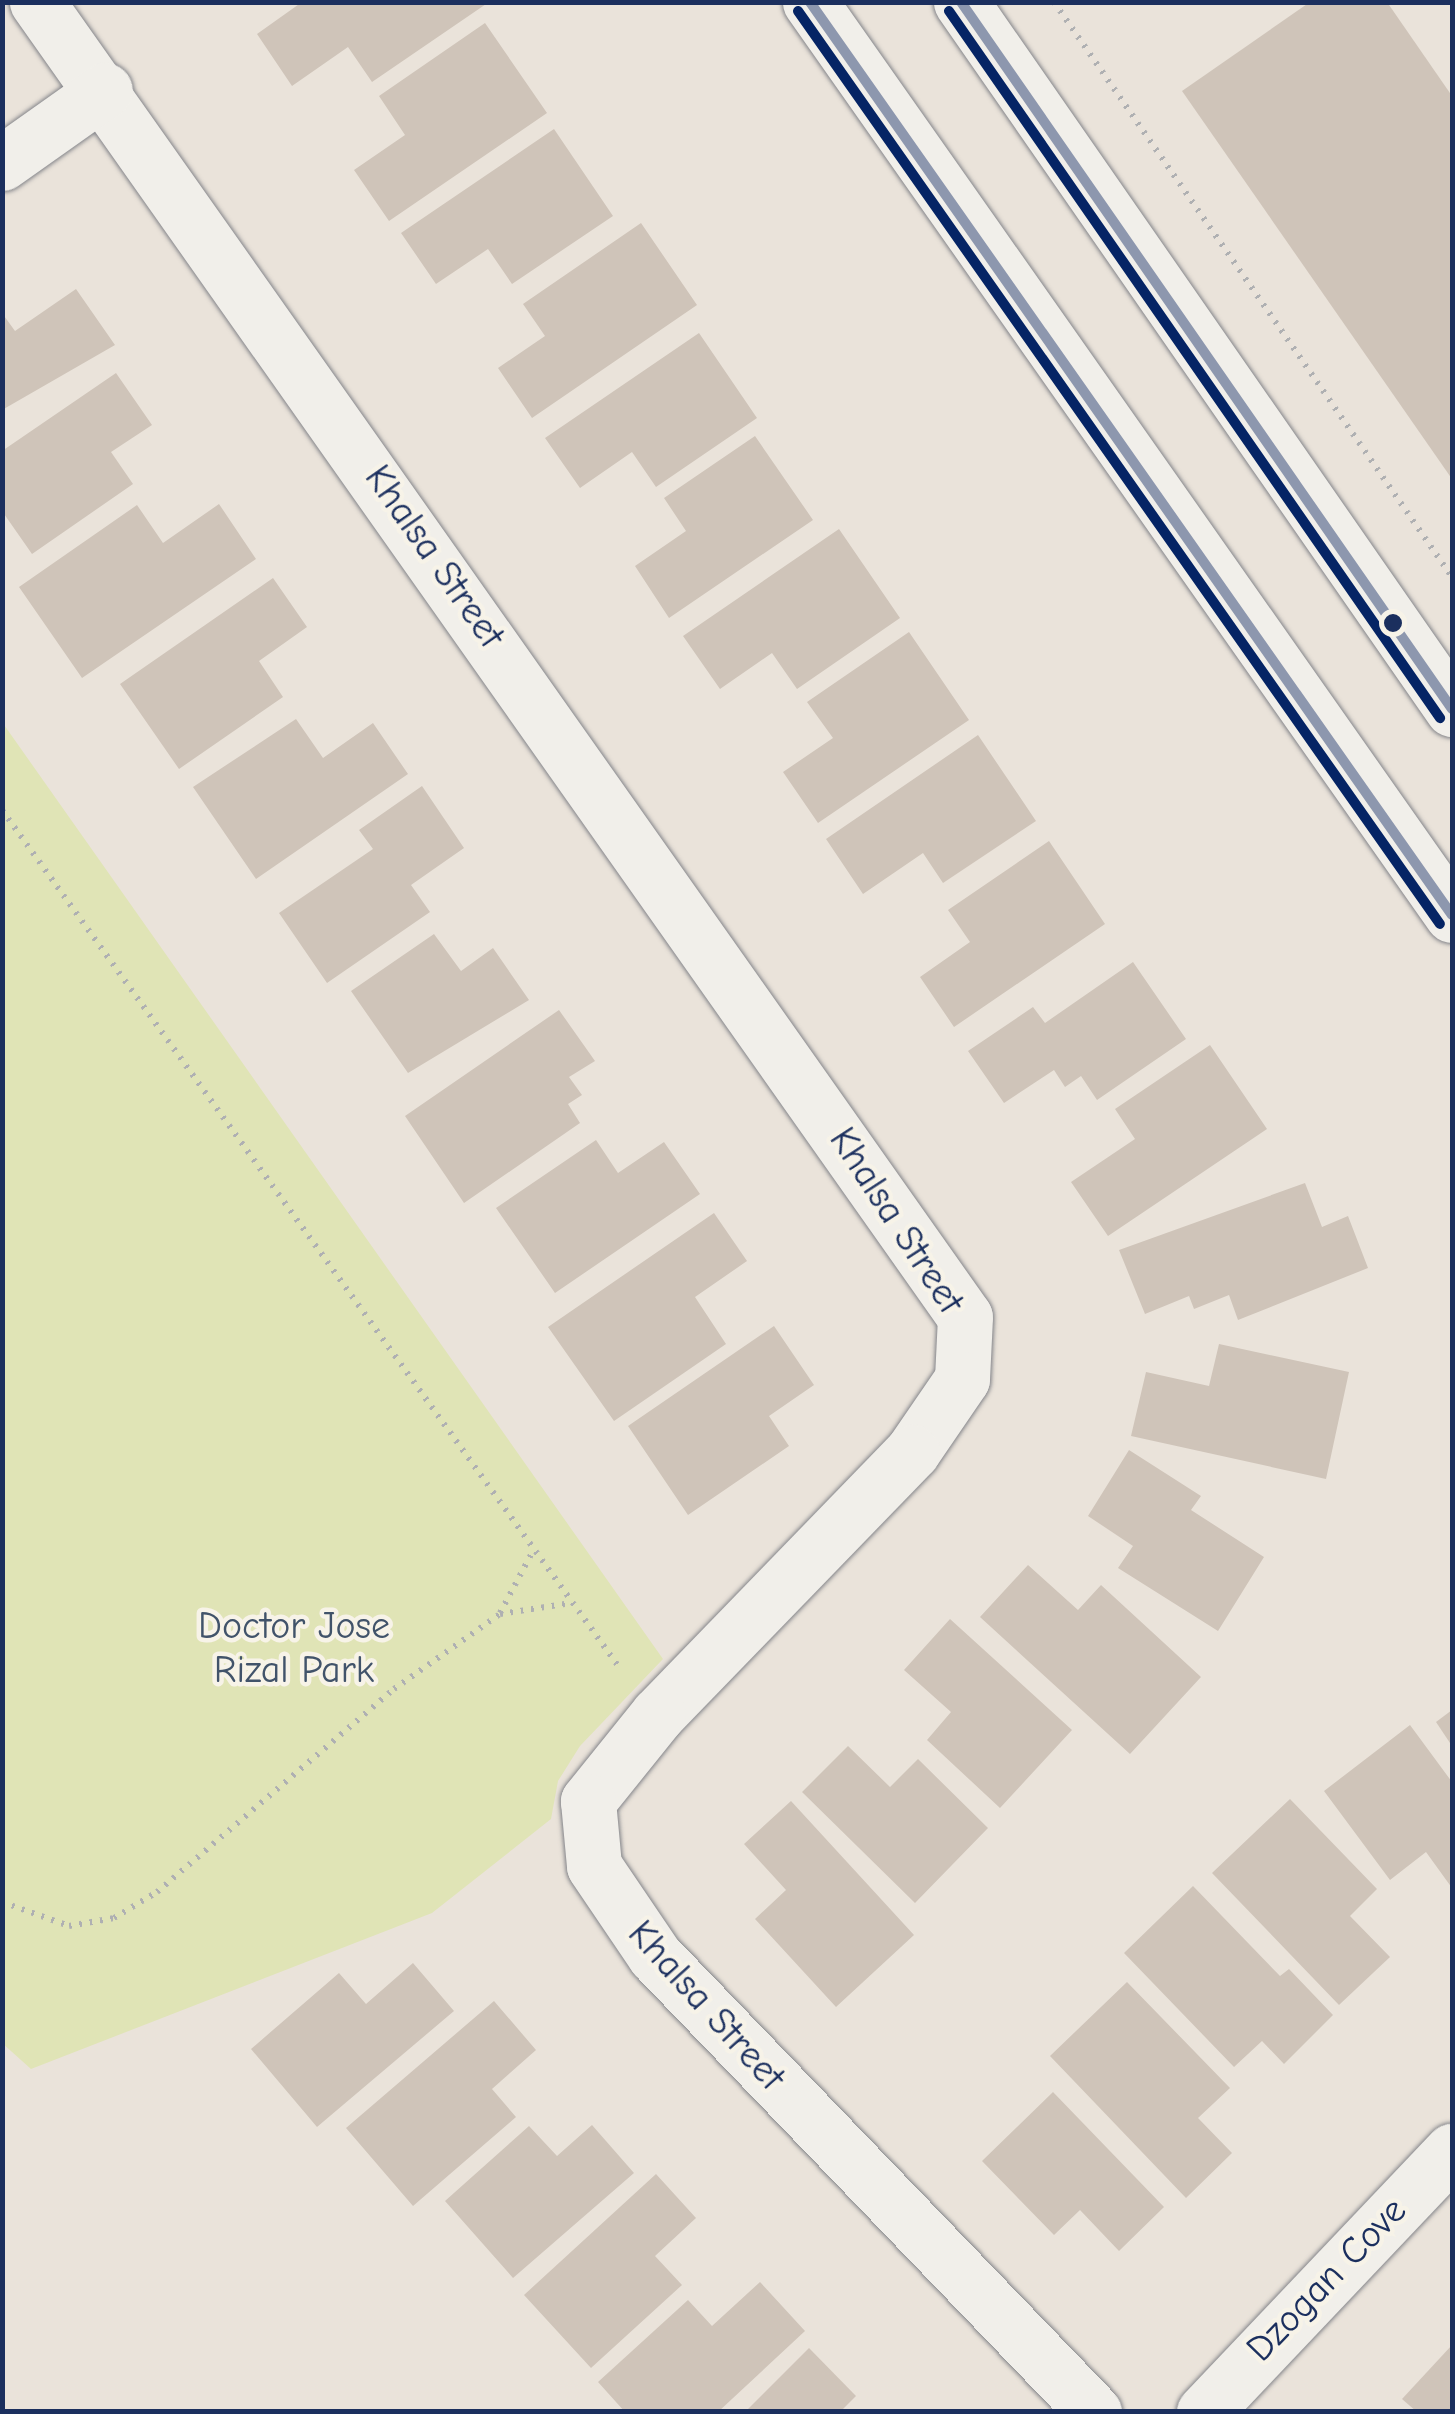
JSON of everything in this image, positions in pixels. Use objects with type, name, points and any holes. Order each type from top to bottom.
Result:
[{"type":"street","name":"Khalsa Street","points":[[37,2],[105,90],[965,1317],[962,1379],[912,1452],[658,1714],[588,1802],[594,1866],[621,1912],[984,2306],[1094,2412]]},
{"type":"street","points":[[810,2],[1452,912]]},
{"type":"street","points":[[961,2],[1452,710]]},
{"type":"street","points":[[2,163],[105,90]]},
{"type":"street","name":"Dzogan Cove","points":[[1204,2412],[1452,2151]]},
{"type":"path","points":[[1054,2],[1452,577]]},
{"type":"path","points":[[2,810],[533,1551],[658,1714]]},
{"type":"path","points":[[500,1614],[533,1551]]},
{"type":"path","points":[[2,1902],[70,1926],[114,1918],[157,1892],[394,1688],[500,1614],[572,1603]]},
{"type":"green space","name":"Doctor Jose Rizal Park","points":[[2,722],[663,1659],[580,1746],[558,1781],[551,1819],[432,1913],[31,2069],[2,2043]]},
{"type":"building","points":[[302,2],[489,2],[372,82],[348,47],[292,86],[257,34]]},
{"type":"building","points":[[1310,2],[1387,2],[1452,96],[1452,479],[1182,91]]},
{"type":"building","points":[[485,23],[547,113],[389,221],[354,170],[405,135],[379,96]]},
{"type":"building","points":[[554,129],[613,216],[512,284],[488,249],[436,284],[401,233]]},
{"type":"building","points":[[641,223],[697,305],[532,418],[498,368],[545,336],[523,304]]},
{"type":"building","points":[[76,289],[115,345],[2,410],[2,313],[15,331]]},
{"type":"building","points":[[699,333],[757,418],[656,487],[632,452],[580,488],[545,438]]},
{"type":"building","points":[[116,373],[152,425],[111,452],[133,484],[32,554],[2,511],[2,451]]},
{"type":"building","points":[[755,436],[813,520],[669,618],[635,566],[686,531],[664,498]]},
{"type":"building","points":[[219,504],[256,559],[82,678],[19,587],[137,505],[163,543]]},
{"type":"building","points":[[839,529],[900,618],[797,689],[772,653],[720,689],[683,636]]},
{"type":"building","points":[[273,578],[307,627],[259,661],[283,697],[179,769],[120,684]]},
{"type":"building","points":[[909,632],[969,720],[818,823],[783,772],[833,738],[807,702]]},
{"type":"building","points":[[296,719],[323,758],[373,723],[408,774],[256,879],[193,787]]},
{"type":"building","points":[[978,735],[1036,821],[943,883],[923,853],[863,894],[826,839]]},
{"type":"building","points":[[422,786],[464,848],[411,885],[430,912],[327,983],[279,913],[373,849],[359,830]]},
{"type":"building","points":[[1049,841],[1105,924],[954,1027],[920,977],[970,942],[948,910]]},
{"type":"building","points":[[434,934],[461,971],[493,948],[529,1000],[408,1073],[351,991]]},
{"type":"building","points":[[1133,962],[1186,1039],[1097,1100],[1081,1076],[1065,1087],[1054,1070],[1004,1103],[968,1051],[1033,1007],[1045,1023]]},
{"type":"building","points":[[559,1010],[595,1061],[569,1077],[582,1095],[568,1104],[580,1123],[464,1203],[405,1116]]},
{"type":"building","points":[[1210,1045],[1267,1129],[1108,1236],[1071,1182],[1135,1139],[1115,1109]]},
{"type":"building","points":[[596,1140],[618,1173],[664,1142],[700,1194],[555,1293],[496,1208]]},
{"type":"building","points":[[1305,1183],[1322,1227],[1348,1216],[1368,1268],[1238,1320],[1229,1295],[1194,1309],[1189,1296],[1145,1314],[1119,1250]]},
{"type":"building","points":[[714,1213],[747,1261],[695,1297],[726,1344],[614,1421],[548,1327]]},
{"type":"building","points":[[774,1326],[814,1385],[769,1416],[789,1446],[688,1515],[628,1426]]},
{"type":"building","points":[[1219,1344],[1349,1372],[1326,1479],[1131,1436],[1146,1372],[1209,1386]]},
{"type":"building","points":[[1129,1450],[1201,1496],[1191,1510],[1264,1557],[1218,1631],[1118,1568],[1133,1546],[1088,1516]]},
{"type":"building","points":[[1028,1565],[1078,1610],[1101,1585],[1201,1677],[1130,1754],[980,1617]]},
{"type":"building","points":[[950,1619],[1072,1730],[1000,1808],[927,1740],[951,1712],[904,1670]]},
{"type":"building","points":[[1452,1710],[1452,1746],[1436,1722]]},
{"type":"building","points":[[1410,1725],[1452,1782],[1452,1888],[1426,1852],[1390,1880],[1324,1791]]},
{"type":"building","points":[[848,1746],[890,1787],[918,1759],[988,1828],[915,1903],[802,1792]]},
{"type":"building","points":[[1290,1799],[1377,1889],[1350,1916],[1390,1957],[1339,2005],[1212,1873]]},
{"type":"building","points":[[791,1801],[914,1935],[836,2007],[755,1919],[786,1890],[744,1844]]},
{"type":"building","points":[[1193,1886],[1280,1976],[1289,1969],[1333,2015],[1284,2064],[1262,2041],[1234,2067],[1124,1953]]},
{"type":"building","points":[[413,1963],[454,2011],[317,2127],[251,2049],[339,1973],[366,2004]]},
{"type":"building","points":[[1127,1982],[1230,2088],[1198,2118],[1232,2153],[1186,2198],[1050,2056]]},
{"type":"building","points":[[494,2001],[536,2050],[492,2089],[516,2117],[413,2206],[346,2128]]},
{"type":"building","points":[[1053,2092],[1164,2207],[1119,2251],[1080,2210],[1054,2235],[982,2161]]},
{"type":"building","points":[[592,2125],[634,2173],[513,2278],[445,2201],[529,2126],[557,2156]]},
{"type":"building","points":[[656,2174],[696,2218],[655,2256],[682,2285],[591,2368],[524,2295]]},
{"type":"building","points":[[760,2282],[805,2331],[718,2412],[625,2412],[598,2382],[688,2300],[712,2326]]},
{"type":"building","points":[[1452,2345],[1452,2412],[1417,2412],[1402,2399]]},
{"type":"building","points":[[809,2348],[856,2396],[840,2412],[745,2412]]},
{"type":"transit line","points":[[810,2],[1452,915]]},
{"type":"transit line","points":[[961,2],[1452,709]]},
{"type":"transit line","points":[[798,11],[1440,924]]},
{"type":"transit line","points":[[949,11],[1440,718]]}]
